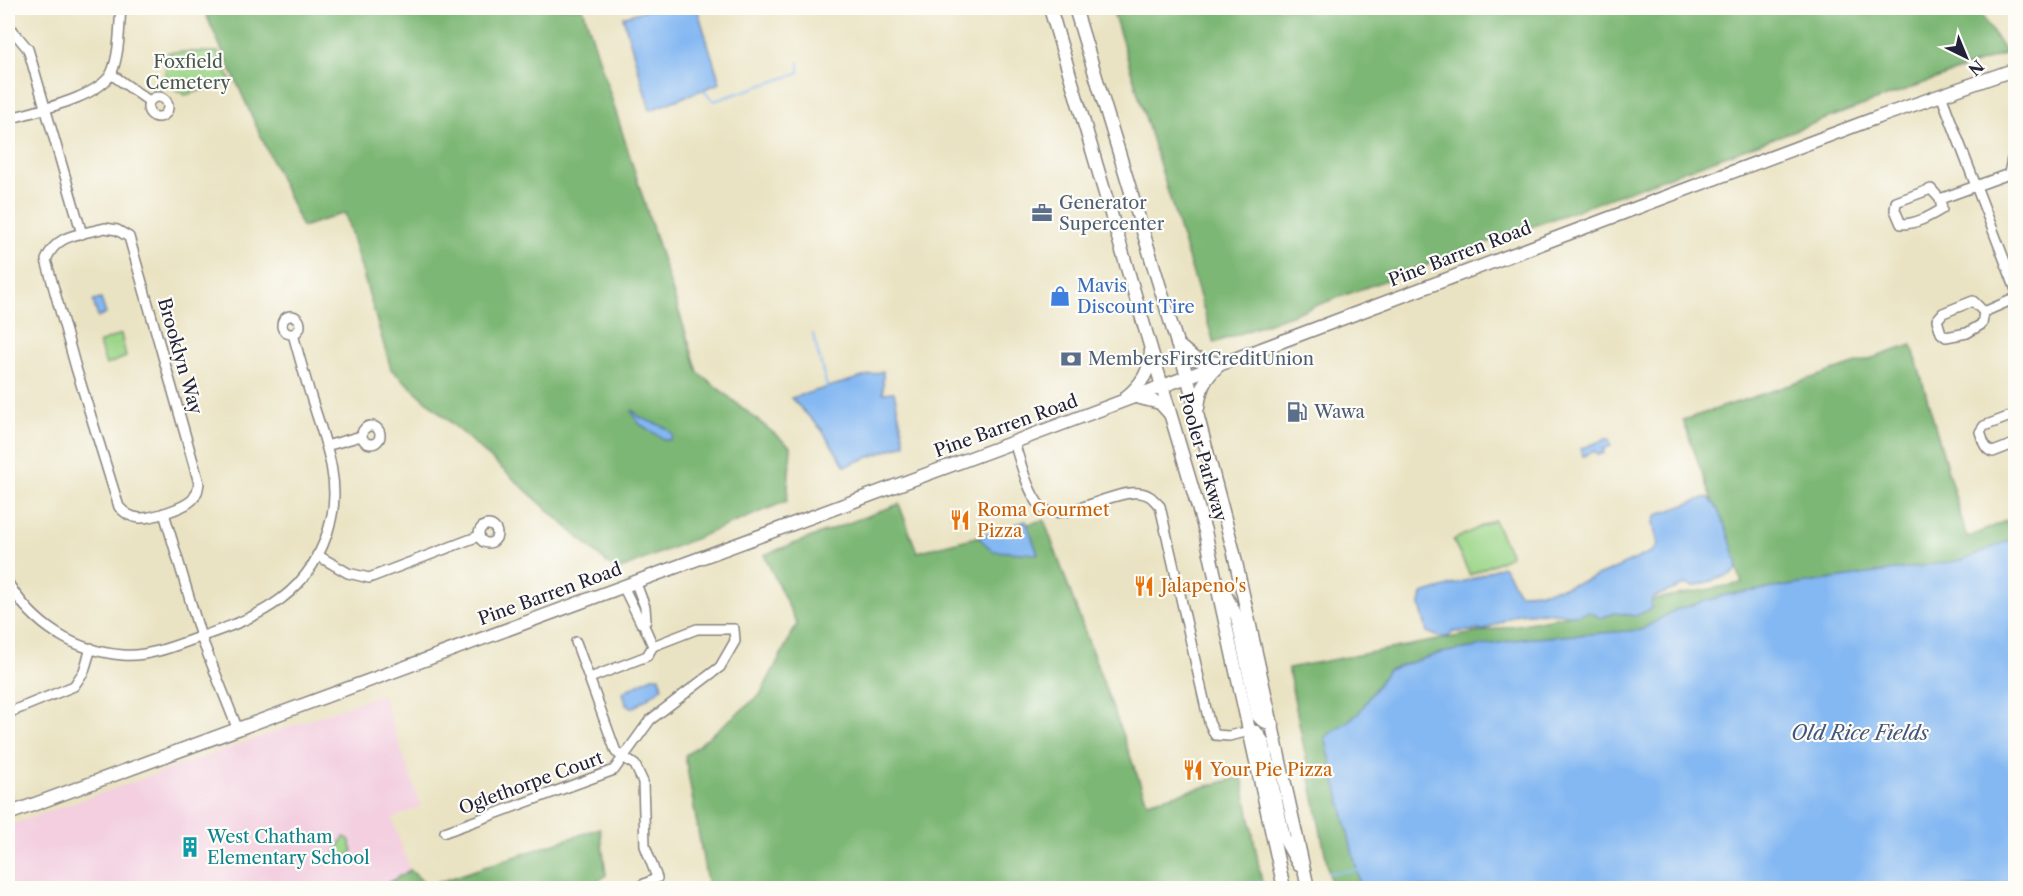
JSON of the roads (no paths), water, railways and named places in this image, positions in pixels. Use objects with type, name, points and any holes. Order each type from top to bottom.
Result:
[{"type":"main road","name":"Pooler Parkway","points":[[1050,8],[1164,386],[1205,531],[1284,888]]},
{"type":"main road","name":"Pooler Parkway","points":[[1073,8],[1082,29],[1187,376],[1233,549],[1307,883]]},
{"type":"main road","name":"Pine Barren Road","points":[[8,814],[2016,69]]},
{"type":"main road","points":[[1177,344],[1195,359],[1221,363]]},
{"type":"main road","points":[[1118,403],[1137,387],[1147,373],[1152,347]]},
{"type":"main road","points":[[1197,414],[1200,390],[1204,380],[1221,363]]},
{"type":"main road","points":[[1135,397],[1160,403],[1173,420]]},
{"type":"main road","points":[[1215,575],[1237,617],[1258,716],[1273,725]]},
{"type":"main road","points":[[1250,731],[1256,732],[1263,742],[1284,838],[1307,883]]},
{"type":"street","points":[[8,119],[95,89],[111,74],[119,38],[121,8]]},
{"type":"street","points":[[8,25],[28,49],[82,234]]},
{"type":"street","points":[[111,74],[149,101]]},
{"type":"street","points":[[1941,95],[2015,286]]},
{"type":"street","points":[[1940,199],[2012,176],[2012,159],[2016,158]]},
{"type":"street","points":[[1930,189],[1940,199],[1942,209],[1911,224],[1901,224],[1895,210],[1896,202],[1930,189]]},
{"type":"street","name":"Brooklyn Way","points":[[105,228],[117,230],[129,237],[199,483],[198,492],[191,501],[164,513],[141,518],[127,515],[119,507],[76,368],[46,260],[50,250],[59,240],[82,234],[105,228]]},
{"type":"street","points":[[1984,312],[2016,298]]},
{"type":"street","points":[[1973,301],[1984,312],[1982,324],[1967,333],[1946,337],[1941,333],[1937,320],[1943,313],[1973,301]]},
{"type":"street","points":[[8,583],[26,610],[43,625],[66,639],[91,648],[123,655],[136,655],[165,649],[253,617],[274,605],[296,585],[317,555],[331,519],[335,493],[326,446],[293,334]]},
{"type":"street","points":[[2016,414],[1984,426],[1980,432],[1987,449],[1993,452],[2016,443]]},
{"type":"street","points":[[326,446],[361,436]]},
{"type":"street","points":[[1014,442],[1035,499],[1043,509],[1057,513],[1133,492],[1148,495],[1160,506],[1209,722],[1215,735],[1229,736],[1250,731]]},
{"type":"street","points":[[164,513],[201,636],[238,730]]},
{"type":"street","points":[[317,555],[348,573],[369,578],[479,536]]},
{"type":"street","points":[[590,678],[644,658],[653,646],[644,624],[636,616],[629,584]]},
{"type":"street","points":[[624,758],[650,720],[717,669],[735,638],[734,629],[700,628],[653,646]]},
{"type":"street","points":[[576,642],[616,752],[635,765],[644,785],[645,846],[657,878],[636,888]]},
{"type":"street","points":[[8,713],[74,686],[84,671],[91,648]]},
{"type":"street","name":"Oglethorpe Court","points":[[444,832],[611,771],[624,758]]},
{"type":"water","points":[[652,8],[697,8],[720,83],[650,110],[623,17]]},
{"type":"water","points":[[101,299],[106,314],[98,317],[93,301]]},
{"type":"water","points":[[883,371],[883,393],[894,392],[905,444],[845,466],[822,430],[791,398]]},
{"type":"water","points":[[633,410],[642,418],[665,427],[673,436],[670,440],[665,440],[638,423]]},
{"type":"water","points":[[1609,438],[1611,446],[1603,449],[1604,453],[1597,455],[1595,451],[1583,456],[1580,449]]},
{"type":"water","points":[[1707,497],[1717,508],[1738,564],[1736,571],[1732,574],[1693,587],[1687,584],[1652,598],[1651,609],[1635,616],[1615,613],[1600,618],[1586,612],[1577,615],[1543,612],[1517,614],[1485,630],[1453,632],[1448,637],[1439,637],[1427,632],[1420,605],[1422,594],[1472,579],[1502,566],[1519,593],[1553,590],[1588,580],[1653,551],[1658,544],[1653,524],[1657,515]]},
{"type":"water","points":[[1026,521],[1038,554],[993,551],[978,537]]},
{"type":"water","name":"Old Rice Fields","points":[[2015,538],[2015,888],[1361,888],[1325,737],[1358,714],[1388,670],[1441,653],[1522,639],[1641,630],[1675,610],[1726,595],[1963,560]]},
{"type":"water","points":[[660,676],[662,688],[633,708],[626,704],[623,692],[652,677]]},
{"type":"waterway","points":[[703,90],[714,101],[799,73],[799,62]]},
{"type":"waterway","points":[[813,334],[827,387]]},
{"type":"waterway","points":[[1329,873],[1357,870]]},
{"type":"waterway","points":[[1192,888],[1262,882]]},
{"type":"place","name":"Generator Supercenter","points":[[1042,213]]},
{"type":"place","name":"Mavis Discount Tire","points":[[1060,296]]},
{"type":"place","name":"MembersFirstCreditUnion","points":[[1071,359]]},
{"type":"place","name":"Wawa","points":[[1297,412]]},
{"type":"place","name":"Roma Gourmet Pizza","points":[[960,520]]},
{"type":"place","name":"Jalapeno's","points":[[1144,586]]},
{"type":"place","name":"Your Pie Pizza","points":[[1193,770]]},
{"type":"place","name":"West Chatham Elementary School","points":[[190,847]]},
{"type":"park label","name":"Foxfield Cemetery","points":[[188,72]]}]
